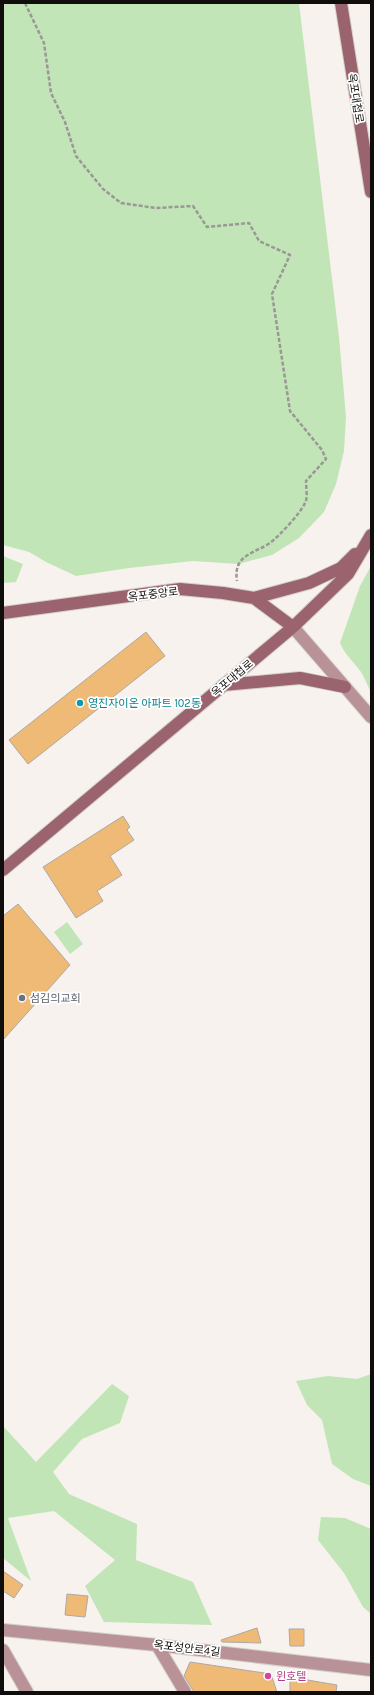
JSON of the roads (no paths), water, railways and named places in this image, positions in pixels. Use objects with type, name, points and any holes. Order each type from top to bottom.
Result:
[{"type":"street","name":"옥포대첩로","points":[[341,3],[371,192]]},
{"type":"street","name":"옥포대첩로","points":[[3,870],[293,627],[348,574],[369,538]]},
{"type":"street","points":[[254,598],[309,583],[341,568],[369,538]]},
{"type":"street","name":"옥포중앙로","points":[[3,613],[180,589],[254,598],[293,627]]},
{"type":"street","points":[[293,627],[371,717]]},
{"type":"street","points":[[223,686],[300,678],[345,687]]},
{"type":"street","name":"옥포성안로4길","points":[[3,1630],[157,1645],[371,1670]]},
{"type":"street","points":[[157,1645],[185,1692]]},
{"type":"street","points":[[3,1650],[27,1692]]},
{"type":"place","name":"영진자이온 아파트 102동","points":[[80,703]]},
{"type":"place","name":"섬김의교회","points":[[22,998]]},
{"type":"place","name":"윈호텔","points":[[268,1676]]}]
